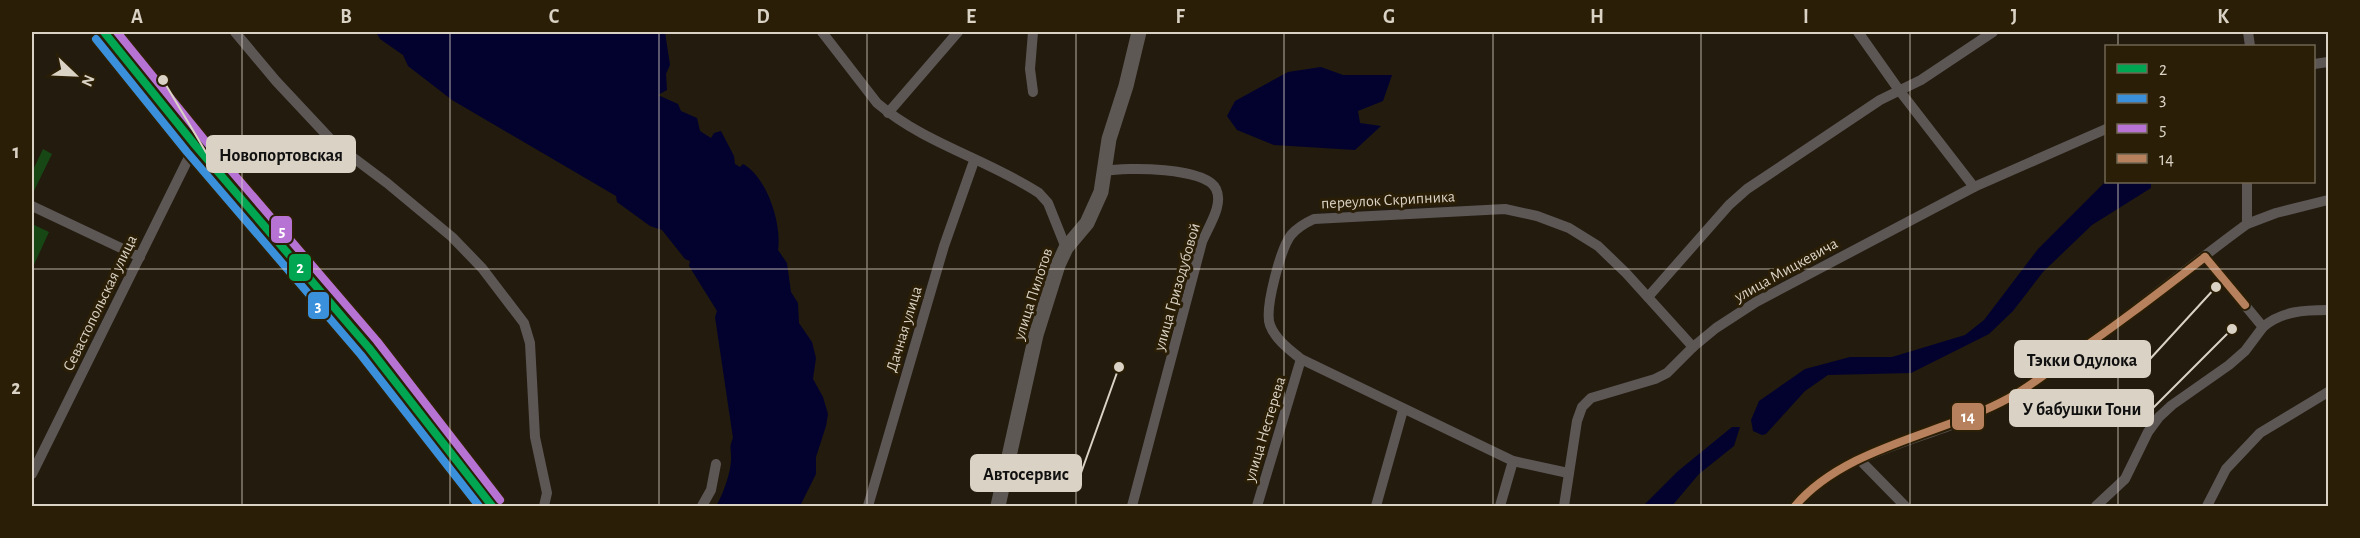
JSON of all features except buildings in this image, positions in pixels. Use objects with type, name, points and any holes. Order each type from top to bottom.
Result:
[{"type":"street","points":[[104,32],[195,145],[369,348],[492,507]]},
{"type":"street","points":[[236,32],[276,81],[340,149],[387,183],[452,237],[482,268],[524,323],[530,342],[535,437],[547,493],[543,507]]},
{"type":"street","points":[[822,32],[877,103],[888,113],[918,132],[974,161],[1026,184],[1039,193],[1047,203],[1066,248]]},
{"type":"street","points":[[888,113],[958,32]]},
{"type":"street","points":[[1033,92],[1030,69],[1034,32]]},
{"type":"street","name":"улица Пилотов","points":[[998,507],[1036,335],[1066,248],[1087,222],[1101,192],[1109,140],[1126,86],[1139,32]]},
{"type":"street","points":[[1858,32],[1899,90],[1974,187]]},
{"type":"street","points":[[1648,297],[1747,189],[1880,99],[1921,80],[1959,57],[1993,32]]},
{"type":"street","name":"улица Мицкевича","points":[[1564,507],[1577,421],[1582,407],[1591,398],[1667,373],[1716,328],[1756,302],[1974,187],[2105,129]]},
{"type":"street","name":"Севастопольская улица","points":[[32,474],[195,145]]},
{"type":"street","name":"Дачная улица","points":[[868,507],[944,246],[974,161]]},
{"type":"street","name":"улица Гризодубовой","points":[[1105,171],[1124,168],[1158,170],[1207,179],[1216,188],[1218,202],[1197,260],[1132,507]]},
{"type":"street","points":[[2247,183],[2247,224]]},
{"type":"street","points":[[1795,507],[1801,499],[1824,481],[1860,459],[1962,421],[2010,398],[2102,336],[2247,224],[2276,213],[2328,200]]},
{"type":"street","points":[[32,206],[141,257]]},
{"type":"street","name":"переулок Скрипника","points":[[1568,473],[1513,461],[1301,360],[1278,338],[1270,325],[1269,297],[1290,236],[1302,224],[1314,219],[1505,209],[1537,216],[1569,228],[1598,246],[1693,347]]},
{"type":"street","points":[[2205,257],[2263,327]]},
{"type":"street","points":[[2096,507],[2126,479],[2148,432],[2159,417],[2172,405],[2229,365],[2245,351],[2263,327],[2273,318],[2290,312],[2328,310]]},
{"type":"street","name":"улица Нестерева","points":[[1257,507],[1301,360]]},
{"type":"street","points":[[2207,507],[2226,469],[2260,433],[2328,392]]},
{"type":"street","points":[[1376,507],[1403,410]]},
{"type":"street","points":[[1860,459],[1905,507]]},
{"type":"street","points":[[1500,507],[1513,461]]},
{"type":"street","points":[[702,507],[711,490],[716,464]]},
{"type":"green space","points":[[43,149],[52,154],[32,195],[32,172]]},
{"type":"green space","points":[[32,224],[49,232],[33,267],[32,266]]},
{"type":"shaded area","points":[[376,32],[665,32],[670,65],[666,74],[667,90],[658,95],[678,104],[681,111],[697,118],[700,131],[711,138],[714,133],[721,131],[734,156],[735,164],[740,167],[743,164],[752,170],[766,190],[778,227],[778,250],[787,263],[791,292],[798,303],[799,323],[812,342],[816,358],[813,379],[823,397],[828,414],[816,457],[816,474],[800,506],[716,506],[729,475],[733,438],[715,317],[717,311],[689,266],[690,261],[685,259],[662,230],[650,226],[617,202],[616,196],[452,100],[408,66],[403,55],[380,39]]},
{"type":"shaded area","points":[[1321,67],[1343,75],[1392,75],[1383,101],[1358,111],[1360,123],[1381,126],[1355,150],[1274,145],[1237,130],[1227,116],[1235,101],[1288,72]]},
{"type":"shaded area","points":[[2105,182],[2151,183],[2151,188],[2092,225],[2043,272],[2013,311],[1989,334],[1911,373],[1828,375],[1805,391],[1766,434],[1762,435],[1753,431],[1751,420],[1759,401],[1805,369],[1850,357],[1892,357],[1965,335],[1984,320],[2038,249]]},
{"type":"shaded area","points":[[1732,427],[1740,427],[1734,446],[1699,474],[1672,506],[1643,506],[1678,471]]},
{"type":"transit line","name":"2","points":[[104,32],[195,145],[369,348],[492,506]]},
{"type":"transit line","name":"5","points":[[117,32],[203,138],[377,341],[500,500]]},
{"type":"transit line","name":"3","points":[[96,39],[187,152],[361,355],[479,506]]},
{"type":"transit line","name":"14","points":[[2205,257],[2245,305]]},
{"type":"transit line","name":"14","points":[[1795,506],[1816,486],[1867,455],[1983,411],[2015,394],[2114,326],[2205,257]]},
{"type":"place","name":"Новопортовская","points":[[163,80]]},
{"type":"place","name":"Тэкки Одулока","points":[[2216,287]]},
{"type":"place","name":"У бабушки Тони","points":[[2232,329]]},
{"type":"place","name":"Автосервис","points":[[1119,367]]}]
